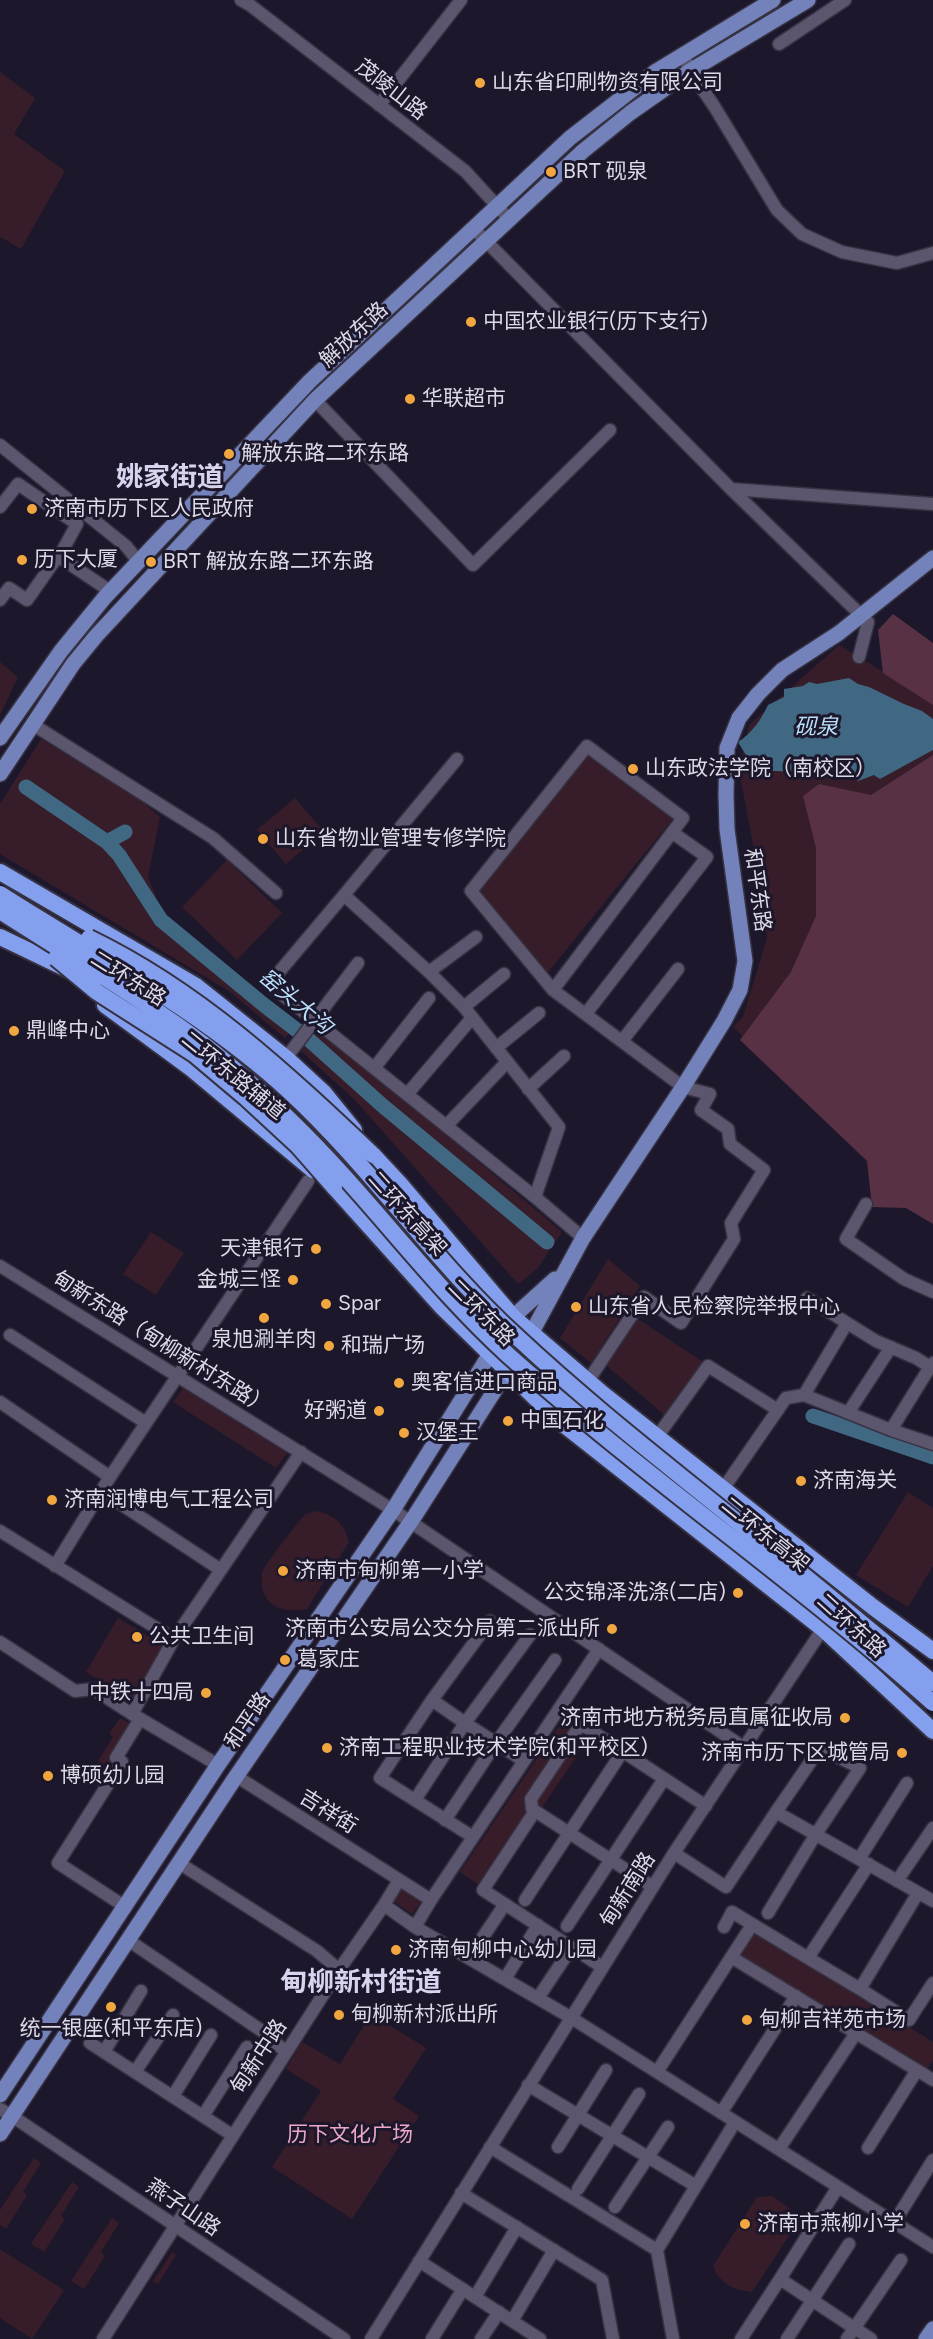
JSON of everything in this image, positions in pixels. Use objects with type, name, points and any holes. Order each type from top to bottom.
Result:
[{"type":"highway","name":"二环东路","points":[[0,872],[104,933],[115,956],[237,1038],[291,1084],[353,1144],[373,1155],[513,1317],[657,1437],[850,1589],[933,1651]]},
{"type":"highway","points":[[2,904],[119,953],[211,1012],[270,1059],[373,1155]]},
{"type":"highway","points":[[2,904],[97,992],[194,1054],[245,1097],[298,1146],[334,1187]]},
{"type":"highway","name":"二环东高架","points":[[2,904],[156,990],[231,1041],[291,1093],[357,1162],[429,1247],[513,1335],[845,1618],[933,1703]]},
{"type":"highway","points":[[104,933],[196,987],[289,1054],[324,1093],[373,1155]]},
{"type":"highway","name":"二环东路辅道","points":[[0,937],[44,960],[192,1069],[334,1187]]},
{"type":"highway","name":"二环东路","points":[[334,1187],[441,1306],[558,1420],[823,1629],[933,1731]]},
{"type":"highway","points":[[845,1618],[933,1672]]},
{"type":"highway","points":[[845,1618],[933,1719]]},
{"type":"highway","name":"二环东高架","points":[[845,1618],[933,1683]]},
{"type":"main road","name":"解放东路","points":[[1,736],[60,651],[110,591],[310,381],[570,138],[613,103],[683,53],[773,0]]},
{"type":"main road","name":"解放东路","points":[[0,774],[73,664],[96,636],[315,400],[583,151],[630,113],[690,71],[808,0]]},
{"type":"main road","name":"和平东路","points":[[532,1332],[583,1238],[682,1087],[740,990],[745,961],[727,829],[727,748],[740,718],[758,694],[782,670],[839,633],[933,558]]},
{"type":"main road","name":"和平东路","points":[[513,1317],[564,1270]]},
{"type":"main road","name":"和平路","points":[[0,2095],[218,1765],[394,1507],[513,1317]]},
{"type":"main road","name":"和平路","points":[[0,2134],[5,2115],[128,1940],[236,1776],[412,1521],[532,1332]]},
{"type":"main road","points":[[926,2339],[933,2329]]},
{"type":"street","name":"茂陵山路","points":[[241,0],[465,171],[509,219]]},
{"type":"street","points":[[379,105],[461,0]]},
{"type":"street","points":[[779,44],[845,0]]},
{"type":"street","points":[[683,53],[690,71],[777,210],[802,234],[842,252],[897,263],[933,253]]},
{"type":"street","points":[[474,229],[731,489],[868,622],[860,657]]},
{"type":"street","points":[[315,400],[473,565],[610,430]]},
{"type":"street","points":[[0,445],[126,546],[138,561]]},
{"type":"street","points":[[0,507],[18,484],[77,524],[59,557],[27,600],[9,588],[0,600]]},
{"type":"street","points":[[731,489],[933,504]]},
{"type":"street","points":[[59,557],[110,591]]},
{"type":"street","points":[[32,724],[213,838],[276,892]]},
{"type":"street","points":[[553,990],[683,818],[587,746],[471,891],[553,990],[682,1087],[710,1094],[701,1110],[728,1129],[730,1144],[764,1170],[731,1223],[734,1239],[681,1323],[644,1297],[588,1381]]},
{"type":"street","points":[[457,759],[269,984],[583,1238]]},
{"type":"street","points":[[588,1011],[707,857],[673,833]]},
{"type":"street","points":[[344,895],[464,1007],[559,1126],[535,1197]]},
{"type":"street","points":[[429,972],[476,937]]},
{"type":"street","points":[[289,1054],[358,963]]},
{"type":"street","points":[[622,1041],[678,969]]},
{"type":"street","points":[[464,1007],[504,974]]},
{"type":"street","points":[[375,1066],[429,998]]},
{"type":"street","points":[[496,1048],[539,1013]]},
{"type":"street","points":[[409,1092],[472,1018]]},
{"type":"street","points":[[528,1089],[564,1056]]},
{"type":"street","points":[[446,1126],[507,1062]]},
{"type":"street","points":[[55,1566],[110,1477],[308,1181]]},
{"type":"street","points":[[866,1204],[846,1239],[904,1279],[933,1292]]},
{"type":"street","name":"甸新东路（甸柳新村东路）","points":[[0,1267],[301,1452],[311,1454],[394,1507],[744,1747]]},
{"type":"street","points":[[807,1298],[891,1347],[931,1365],[891,1430]]},
{"type":"street","points":[[804,1395],[847,1323]]},
{"type":"street","points":[[10,1335],[146,1423]]},
{"type":"street","points":[[848,1413],[891,1347]]},
{"type":"street","points":[[657,1437],[708,1366],[778,1410]]},
{"type":"street","points":[[723,1489],[786,1398],[804,1395],[891,1430],[931,1440]]},
{"type":"street","points":[[0,1402],[110,1477]]},
{"type":"street","points":[[124,1906],[58,1863],[122,1762],[116,1758],[174,1639],[301,1452]]},
{"type":"street","points":[[101,1491],[221,1570]]},
{"type":"street","points":[[0,1531],[174,1639]]},
{"type":"street","name":"甸新南路","points":[[370,2339],[674,1853],[850,1589]]},
{"type":"street","points":[[473,1837],[380,1778],[432,1700],[490,1621]]},
{"type":"street","points":[[415,1800],[465,1724],[530,1635]]},
{"type":"street","points":[[0,1642],[75,1691],[93,1689],[218,1765]]},
{"type":"street","points":[[416,1927],[431,1900],[599,1649]]},
{"type":"street","points":[[445,1820],[555,1660]]},
{"type":"street","points":[[432,1700],[524,1761]]},
{"type":"street","points":[[653,1887],[532,1809],[531,1799],[581,1724],[706,1806]]},
{"type":"street","points":[[674,1853],[726,1887],[820,1748],[860,1768],[768,1913]]},
{"type":"street","points":[[525,1900],[623,1751]]},
{"type":"street","name":"吉祥街","points":[[236,1776],[431,1900]]},
{"type":"street","points":[[567,1926],[664,1779]]},
{"type":"street","points":[[808,1958],[907,1783]]},
{"type":"street","points":[[776,1812],[933,1901]]},
{"type":"street","points":[[531,1817],[483,1890],[602,1967]]},
{"type":"street","points":[[897,1881],[933,1828]]},
{"type":"street","points":[[179,1863],[317,1951],[339,1970]]},
{"type":"street","name":"甸新中路","points":[[102,2339],[399,1880]]},
{"type":"street","points":[[860,1989],[918,1893]]},
{"type":"street","points":[[469,1958],[504,1904]]},
{"type":"street","points":[[384,1905],[416,1927],[570,2017],[933,2247]]},
{"type":"street","points":[[724,1927],[732,1912],[909,2020],[933,1983]]},
{"type":"street","points":[[657,2072],[752,1924]]},
{"type":"street","points":[[505,1979],[538,1925]]},
{"type":"street","points":[[128,1940],[262,2031],[286,2052]]},
{"type":"street","points":[[537,1998],[572,1947]]},
{"type":"street","points":[[731,1957],[933,2080]]},
{"type":"street","points":[[104,2052],[141,1991]]},
{"type":"street","points":[[721,2113],[796,1996]]},
{"type":"street","points":[[135,2072],[173,2015]]},
{"type":"street","points":[[779,2149],[856,2032]]},
{"type":"street","points":[[172,2096],[211,2035]]},
{"type":"street","points":[[90,2043],[232,2135]]},
{"type":"street","points":[[203,2116],[247,2047]]},
{"type":"street","points":[[558,2147],[606,2070]]},
{"type":"street","points":[[868,2148],[917,2070]]},
{"type":"street","points":[[528,2085],[696,2186]]},
{"type":"street","points":[[579,2188],[639,2094]]},
{"type":"street","name":"燕子山路","points":[[5,2115],[334,2339]]},
{"type":"street","points":[[673,2339],[657,2250],[735,2122]]},
{"type":"street","points":[[615,2208],[668,2127]]},
{"type":"street","points":[[490,2146],[657,2250]]},
{"type":"street","points":[[894,2223],[933,2160]]},
{"type":"street","points":[[741,2339],[838,2187]]},
{"type":"street","points":[[461,2193],[602,2280],[613,2339]]},
{"type":"street","points":[[475,2297],[517,2227]]},
{"type":"street","name":"燕子山路","points":[[172,2229],[344,2339]]},
{"type":"street","points":[[787,2339],[849,2244]]},
{"type":"street","points":[[512,2321],[554,2250]]},
{"type":"street","points":[[847,2339],[901,2260]]},
{"type":"street","points":[[419,2261],[536,2338]]},
{"type":"street","points":[[780,2279],[871,2339]]},
{"type":"street","points":[[432,2339],[463,2289]]},
{"type":"street","points":[[481,2339],[498,2312]]},
{"type":"green space","points":[[0,72],[35,98],[14,134],[65,171],[21,249],[1,237],[0,239]]},
{"type":"green space","points":[[839,645],[933,702],[933,1204],[812,1102],[733,1027],[743,1017],[767,938],[755,855],[739,770],[749,725]]},
{"type":"green space","points":[[0,662],[18,677],[0,715]]},
{"type":"green space","points":[[41,739],[140,800],[160,817],[148,877],[164,916],[159,923],[297,1025],[285,1038],[229,991],[0,854],[0,804]]},
{"type":"green space","points":[[587,743],[680,810],[539,983],[467,885]]},
{"type":"green space","points":[[295,798],[324,832],[286,864],[257,830]]},
{"type":"green space","points":[[227,860],[282,913],[237,960],[182,907]]},
{"type":"green space","points":[[319,1028],[562,1232],[537,1269],[518,1284],[354,1099],[301,1051]]},
{"type":"green space","points":[[151,1232],[184,1253],[156,1295],[123,1274]]},
{"type":"green space","points":[[608,1259],[640,1286],[591,1363],[560,1338]]},
{"type":"green space","points":[[638,1319],[703,1362],[668,1418],[607,1366]]},
{"type":"green space","points":[[183,1388],[287,1453],[276,1468],[173,1402]]},
{"type":"green space","points":[[908,1492],[933,1508],[933,1566],[908,1607],[856,1575]]},
{"type":"green space","points":[[316,1511],[338,1521],[349,1542],[307,1609],[291,1610],[277,1607],[266,1598],[263,1591],[262,1573],[301,1519],[306,1514]]},
{"type":"green space","points":[[118,1618],[164,1645],[132,1699],[86,1672]]},
{"type":"green space","points":[[120,1718],[134,1726],[119,1763],[102,1788],[87,1779],[113,1737],[109,1734]]},
{"type":"green space","points":[[561,1723],[587,1741],[486,1890],[460,1872]]},
{"type":"green space","points":[[403,1887],[422,1900],[412,1914],[393,1901]]},
{"type":"green space","points":[[745,1925],[933,2042],[933,2060],[926,2072],[730,1949]]},
{"type":"green space","name":"历下文化广场","points":[[371,2014],[426,2048],[393,2099],[419,2116],[352,2219],[272,2167],[321,2091],[286,2069],[302,2042],[340,2064]]},
{"type":"green space","points":[[34,2158],[41,2163],[23,2192],[27,2195],[6,2229],[0,2225],[0,2210]]},
{"type":"green space","points":[[72,2182],[79,2187],[61,2216],[65,2219],[44,2252],[31,2244]]},
{"type":"green space","points":[[772,2196],[796,2213],[796,2225],[752,2292],[739,2290],[724,2282],[713,2266],[757,2197]]},
{"type":"green space","points":[[112,2218],[119,2223],[101,2252],[105,2256],[84,2289],[71,2281]]},
{"type":"green space","points":[[0,2249],[64,2290],[32,2339],[0,2318]]},
{"type":"green space","points":[[172,2252],[176,2255],[158,2284],[153,2281]]},
{"type":"shaded area","points":[[893,614],[933,643],[933,705],[883,673],[878,630]]},
{"type":"shaded area","points":[[933,755],[933,1224],[906,1208],[872,1207],[867,1161],[740,1040],[791,972],[816,916],[816,848],[803,796],[819,784],[871,795]]},
{"type":"water","name":"砚泉","points":[[849,678],[922,711],[933,719],[933,750],[880,779],[874,775],[858,781],[836,767],[810,777],[796,772],[755,770],[738,742],[756,726],[768,705],[784,697],[784,689],[803,686],[809,682],[817,684]]},
{"type":"waterway","name":"窑头大沟","points":[[26,787],[107,842],[119,855],[161,920],[307,1038],[383,1106],[547,1242]]},
{"type":"waterway","points":[[107,842],[125,832]]},
{"type":"waterway","name":"窑头大沟","points":[[813,1416],[933,1457]]},
{"type":"place","name":"山东省印刷物资有限公司","points":[[480,83]]},
{"type":"place","name":"BRT 砚泉","points":[[551,172]]},
{"type":"place","name":"中国农业银行(历下支行)","points":[[471,322]]},
{"type":"place","name":"华联超市","points":[[410,399]]},
{"type":"place","name":"解放东路二环东路","points":[[229,454]]},
{"type":"place","name":"济南市历下区人民政府","points":[[32,509]]},
{"type":"place","name":"历下大厦","points":[[22,560]]},
{"type":"place","name":"BRT 解放东路二环东路","points":[[151,562]]},
{"type":"place","name":"山东政法学院（南校区）","points":[[633,769]]},
{"type":"place","name":"山东省物业管理专修学院","points":[[263,839]]},
{"type":"place","name":"鼎峰中心","points":[[14,1031]]},
{"type":"place","name":"天津银行","points":[[316,1249]]},
{"type":"place","name":"金城三怪","points":[[293,1280]]},
{"type":"place","name":"Spar","points":[[326,1304]]},
{"type":"place","name":"山东省人民检察院举报中心","points":[[576,1307]]},
{"type":"place","name":"泉旭涮羊肉","points":[[264,1318]]},
{"type":"place","name":"和瑞广场","points":[[329,1346]]},
{"type":"place","name":"奥客信进口商品","points":[[399,1383]]},
{"type":"place","name":"好粥道","points":[[379,1411]]},
{"type":"place","name":"中国石化","points":[[508,1421]]},
{"type":"place","name":"汉堡王","points":[[404,1433]]},
{"type":"place","name":"济南海关","points":[[801,1481]]},
{"type":"place","name":"济南润博电气工程公司","points":[[52,1500]]},
{"type":"place","name":"济南市甸柳第一小学","points":[[283,1571]]},
{"type":"place","name":"公交锦泽洗涤(二店)","points":[[738,1593]]},
{"type":"place","name":"济南市公安局公交分局第二派出所","points":[[612,1629]]},
{"type":"place","name":"公共卫生间","points":[[137,1637]]},
{"type":"place","name":"葛家庄","points":[[285,1660]]},
{"type":"place","name":"中铁十四局","points":[[206,1693]]},
{"type":"place","name":"济南市地方税务局直属征收局","points":[[845,1718]]},
{"type":"place","name":"济南工程职业技术学院(和平校区)","points":[[327,1748]]},
{"type":"place","name":"济南市历下区城管局","points":[[902,1753]]},
{"type":"place","name":"博硕幼儿园","points":[[48,1776]]},
{"type":"place","name":"济南甸柳中心幼儿园","points":[[396,1950]]},
{"type":"place","name":"统一银座(和平东店)","points":[[111,2007]]},
{"type":"place","name":"甸柳新村派出所","points":[[339,2015]]},
{"type":"place","name":"甸柳吉祥苑市场","points":[[747,2020]]},
{"type":"place","name":"济南市燕柳小学","points":[[745,2224]]},
{"type":"district","name":"姚家街道","points":[[170,478]]},
{"type":"district","name":"甸柳新村街道","points":[[361,1983]]}]
